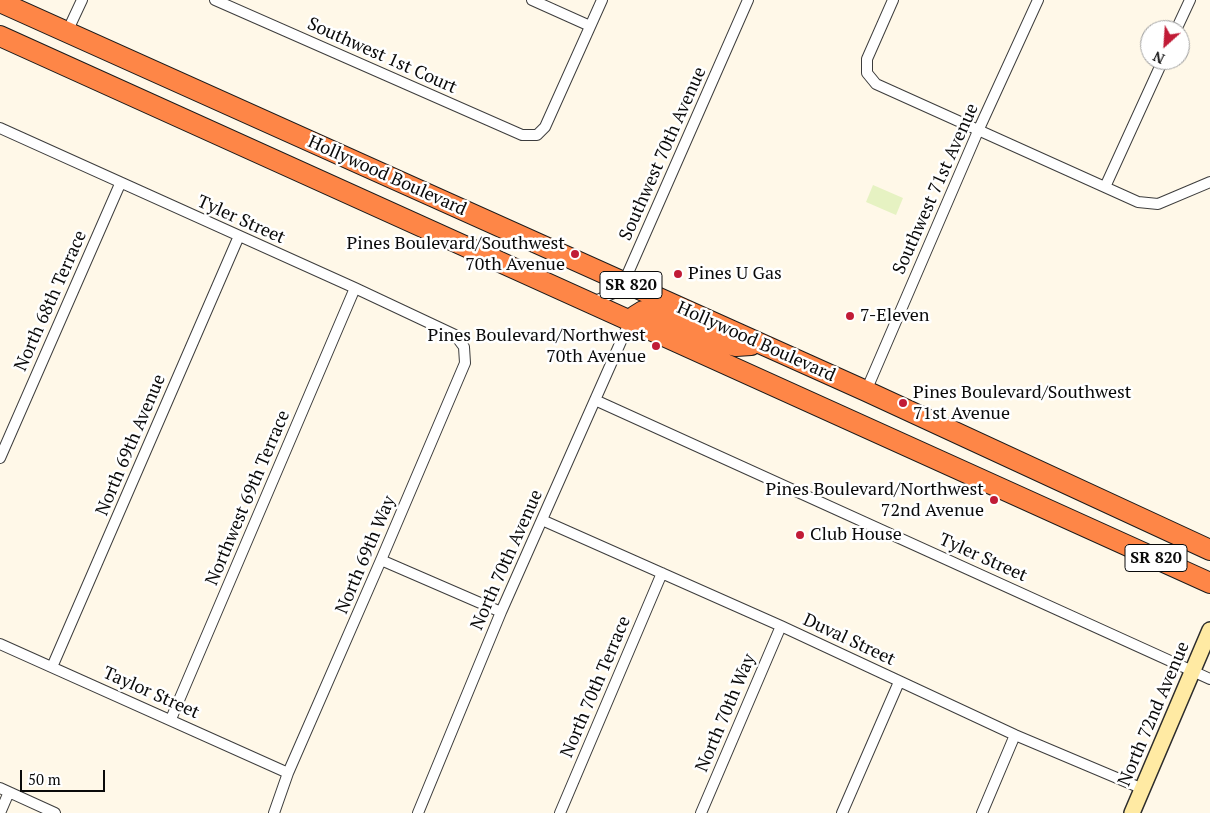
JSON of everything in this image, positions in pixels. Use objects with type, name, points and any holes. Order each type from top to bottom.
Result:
[{"type":"highway","name":"Hollywood Boulevard","points":[[0,2],[866,391],[1210,550]]},
{"type":"highway","name":"Hollywood Boulevard","points":[[0,36],[630,322],[1210,582]]},
{"type":"highway","points":[[630,322],[635,316],[644,311],[672,321],[716,341],[736,346],[760,344]]},
{"type":"highway","points":[[828,410],[838,404],[915,439],[927,440],[934,437],[942,426]]},
{"type":"street","points":[[67,32],[82,0]]},
{"type":"street","name":"Southwest 1st Court","points":[[215,0],[522,135],[537,136],[545,127],[590,26]]},
{"type":"street","points":[[532,0],[590,26],[602,0]]},
{"type":"street","name":"Southwest 70th Avenue","points":[[589,303],[614,293],[624,282],[748,0]]},
{"type":"street","points":[[893,0],[867,59],[867,73],[876,84],[1138,202],[1158,204],[1210,182]]},
{"type":"street","name":"Southwest 71st Avenue","points":[[866,391],[978,131],[1038,0]]},
{"type":"street","points":[[1181,20],[1190,0]]},
{"type":"street","points":[[1105,187],[1158,70]]},
{"type":"street","name":"Tyler Street","points":[[1,131],[355,288],[455,335],[464,347]]},
{"type":"street","name":"North 68th Terrace","points":[[0,458],[120,184]]},
{"type":"street","name":"North 69th Avenue","points":[[52,667],[239,236]]},
{"type":"street","name":"Northwest 69th Terrace","points":[[171,719],[355,288]]},
{"type":"street","name":"North 70th Avenue","points":[[418,813],[501,612],[630,322]]},
{"type":"street","name":"North 69th Way","points":[[274,813],[288,773],[464,363],[464,347]]},
{"type":"street","name":"Tyler Street","points":[[595,400],[1210,679]]},
{"type":"street","name":"Duval Street","points":[[542,520],[781,626],[1015,734],[1143,789]]},
{"type":"street","points":[[381,560],[501,612]]},
{"type":"street","name":"North 70th Terrace","points":[[560,813],[662,573]]},
{"type":"street","name":"North 70th Way","points":[[701,813],[781,626]]},
{"type":"street","name":"North 72nd Avenue","points":[[1132,813],[1210,630]]},
{"type":"street","name":"Taylor Street","points":[[0,644],[288,773]]},
{"type":"street","points":[[842,813],[899,682]]},
{"type":"street","points":[[982,813],[1015,734]]},
{"type":"street","points":[[0,813],[5,790],[55,813]]},
{"type":"green space","points":[[873,185],[903,198],[896,215],[866,202]]},
{"type":"place","name":"Pines Boulevard/Southwest 70th Avenue","points":[[575,254]]},
{"type":"place","name":"Pines U Gas","points":[[678,274]]},
{"type":"place","name":"7-Eleven","points":[[850,316]]},
{"type":"place","name":"Pines Boulevard/Northwest 70th Avenue","points":[[656,346]]},
{"type":"place","name":"Pines Boulevard/Southwest 71st Avenue","points":[[903,403]]},
{"type":"place","name":"Pines Boulevard/Northwest 72nd Avenue","points":[[994,500]]},
{"type":"place","name":"Club House","points":[[800,535]]}]
